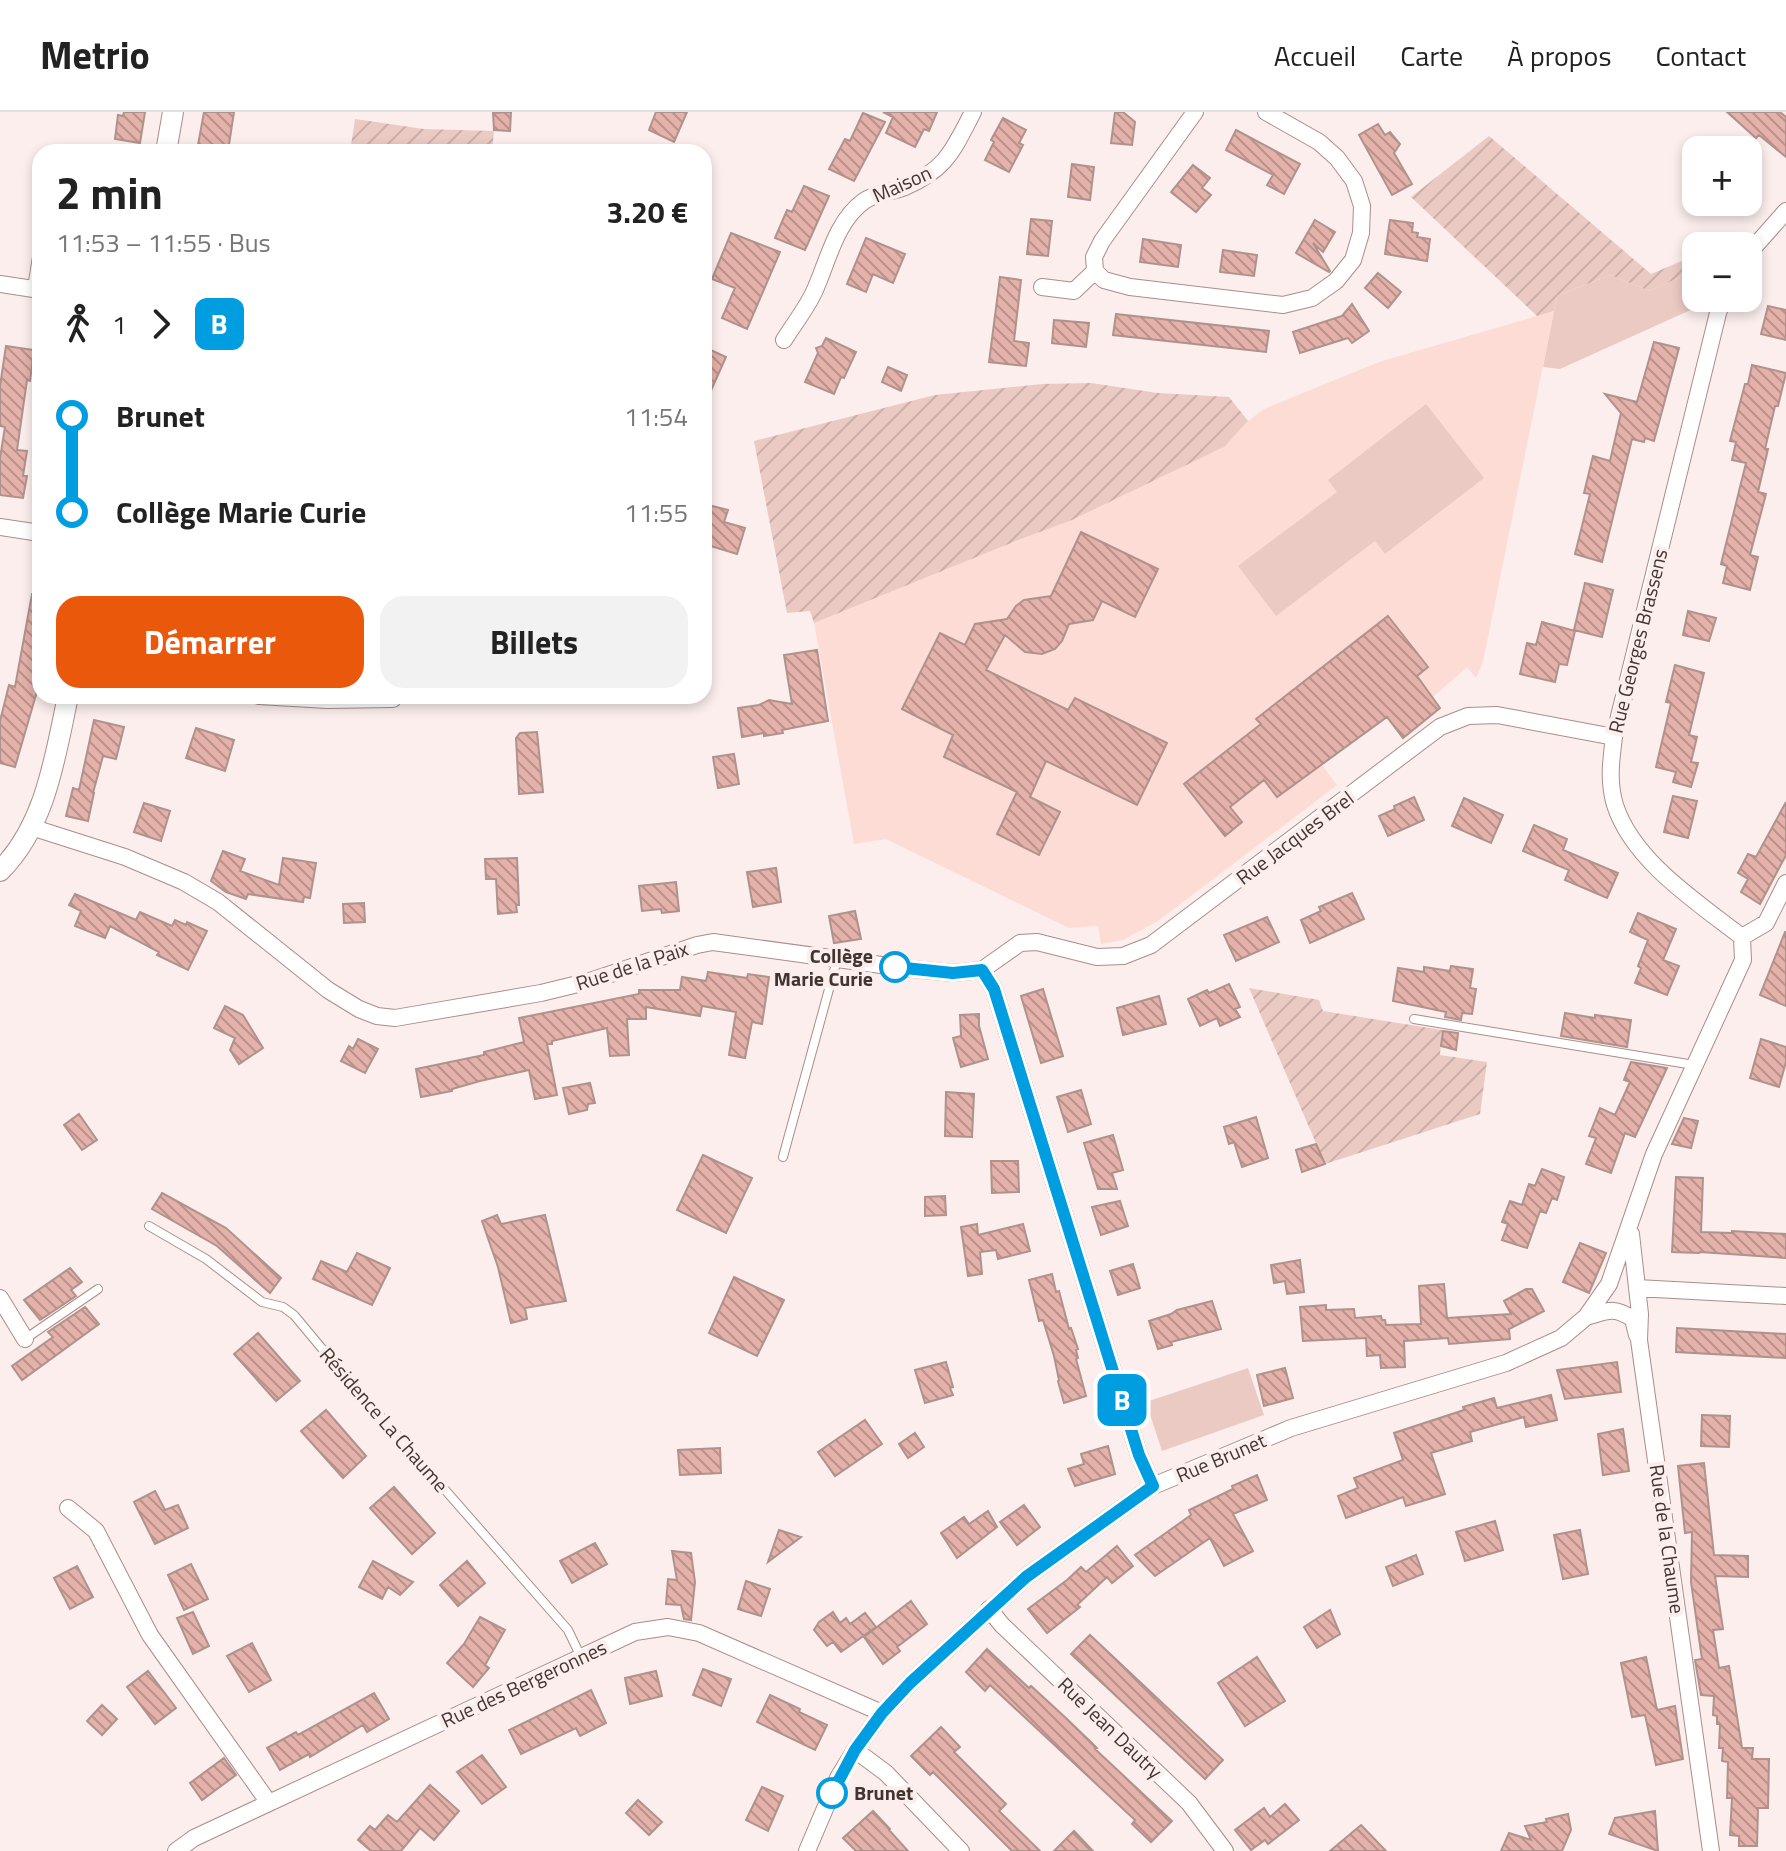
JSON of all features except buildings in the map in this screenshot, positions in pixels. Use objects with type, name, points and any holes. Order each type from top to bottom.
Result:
[{"type":"street","points":[[167,144],[173,112]]},
{"type":"street","name":"Maison","points":[[784,340],[813,295],[833,244],[849,217],[865,200],[936,171],[952,152],[973,112]]},
{"type":"street","points":[[1195,112],[1102,241],[1094,257],[1095,271],[1104,280],[1130,287],[1283,305],[1312,298],[1336,281],[1353,260],[1361,233],[1362,206],[1354,181],[1337,158],[1319,142],[1266,112]]},
{"type":"street","points":[[1762,238],[1786,211]]},
{"type":"street","points":[[1042,287],[1074,291],[1095,271]]},
{"type":"street","points":[[0,284],[32,289]]},
{"type":"street","name":"Rue Georges Brassens","points":[[1719,312],[1614,737],[1610,771],[1615,804],[1629,835],[1663,874],[1742,937]]},
{"type":"street","points":[[0,527],[32,532]]},
{"type":"street","points":[[0,871],[13,858],[45,795],[66,704]]},
{"type":"street","name":"Rue Jacques Brel","points":[[982,970],[1020,943],[1037,942],[1097,957],[1123,956],[1151,945],[1440,727],[1468,716],[1497,715],[1614,737]]},
{"type":"street","name":"Rue de la Paix","points":[[31,827],[125,857],[184,882],[218,902],[328,990],[377,1016],[395,1018],[541,993],[590,981],[713,942],[953,973],[982,970]]},
{"type":"street","points":[[1742,937],[1766,923],[1786,883]]},
{"type":"street","name":"Rue de la Chaume","points":[[1586,1317],[1609,1284],[1654,1154],[1743,960],[1742,937]]},
{"type":"street","points":[[982,970],[994,989],[1139,1455],[1153,1486]]},
{"type":"street","name":"Rue de la Chaume","points":[[1630,1227],[1640,1314],[1639,1340],[1711,1851]]},
{"type":"street","points":[[1637,1288],[1786,1296]]},
{"type":"street","points":[[0,1298],[25,1339]]},
{"type":"street","points":[[1586,1317],[1609,1310],[1620,1311],[1633,1319],[1639,1340]]},
{"type":"street","name":"Rue Brunet","points":[[807,1851],[838,1778],[855,1750],[882,1713],[910,1683],[1026,1577],[1153,1486],[1291,1428],[1506,1363],[1561,1338],[1586,1317]]},
{"type":"street","points":[[68,1508],[96,1531],[150,1635],[269,1803]]},
{"type":"street","name":"Rue Jean Dautry","points":[[989,1609],[1002,1625],[1189,1803],[1225,1851]]},
{"type":"street","name":"Rue des Bergeronnes","points":[[176,1851],[194,1838],[635,1632],[668,1627],[699,1633],[882,1713]]},
{"type":"street","points":[[855,1750],[886,1773],[961,1851]]},
{"type":"lane","points":[[783,1157],[837,959]]},
{"type":"lane","points":[[1414,1019],[1694,1065]]},
{"type":"lane","name":"Résidence La Chaume","points":[[149,1226],[206,1259],[262,1302],[283,1307],[294,1315],[568,1630],[582,1658]]},
{"type":"lane","points":[[25,1339],[98,1289]]},
{"type":"shaded area","points":[[355,119],[424,129],[494,131],[493,144],[351,144]]},
{"type":"shaded area","points":[[1489,136],[1651,274],[1682,261],[1682,276],[1650,291],[1610,275],[1557,296],[1554,311],[1537,316],[1411,197]]},
{"type":"shaded area","points":[[1610,275],[1650,291],[1682,276],[1682,312],[1686,312],[1560,369],[1543,367],[1557,296]]},
{"type":"shaded area","points":[[1554,311],[1483,662],[1476,678],[1467,667],[1433,697],[1440,708],[1403,738],[1386,717],[1322,765],[1337,785],[1158,921],[1123,940],[1101,944],[1098,926],[1069,928],[886,839],[854,844],[814,623],[1072,520],[1224,447],[1264,409],[1379,362]]},
{"type":"shaded area","points":[[1091,383],[1158,393],[1229,397],[1248,421],[1224,447],[1072,520],[814,623],[810,611],[787,613],[754,441],[935,395],[1042,384]]},
{"type":"shaded area","points":[[1426,404],[1484,478],[1385,554],[1375,541],[1276,616],[1238,566],[1337,492],[1328,480]]},
{"type":"shaded area","points":[[1249,988],[1319,1000],[1323,1011],[1442,1030],[1440,1055],[1487,1062],[1480,1114],[1325,1164]]},
{"type":"shaded area","points":[[1248,1368],[1264,1415],[1162,1451],[1146,1402]]},
{"type":"bus line","name":"B","points":[[832,1793],[855,1750],[882,1713],[910,1683],[1026,1577],[1153,1486],[1139,1455],[994,989],[982,970],[953,973],[895,967]]},
{"type":"place","name":"Collège Marie Curie","points":[[895,967]]},
{"type":"place","name":"Brunet","points":[[832,1793]]}]
